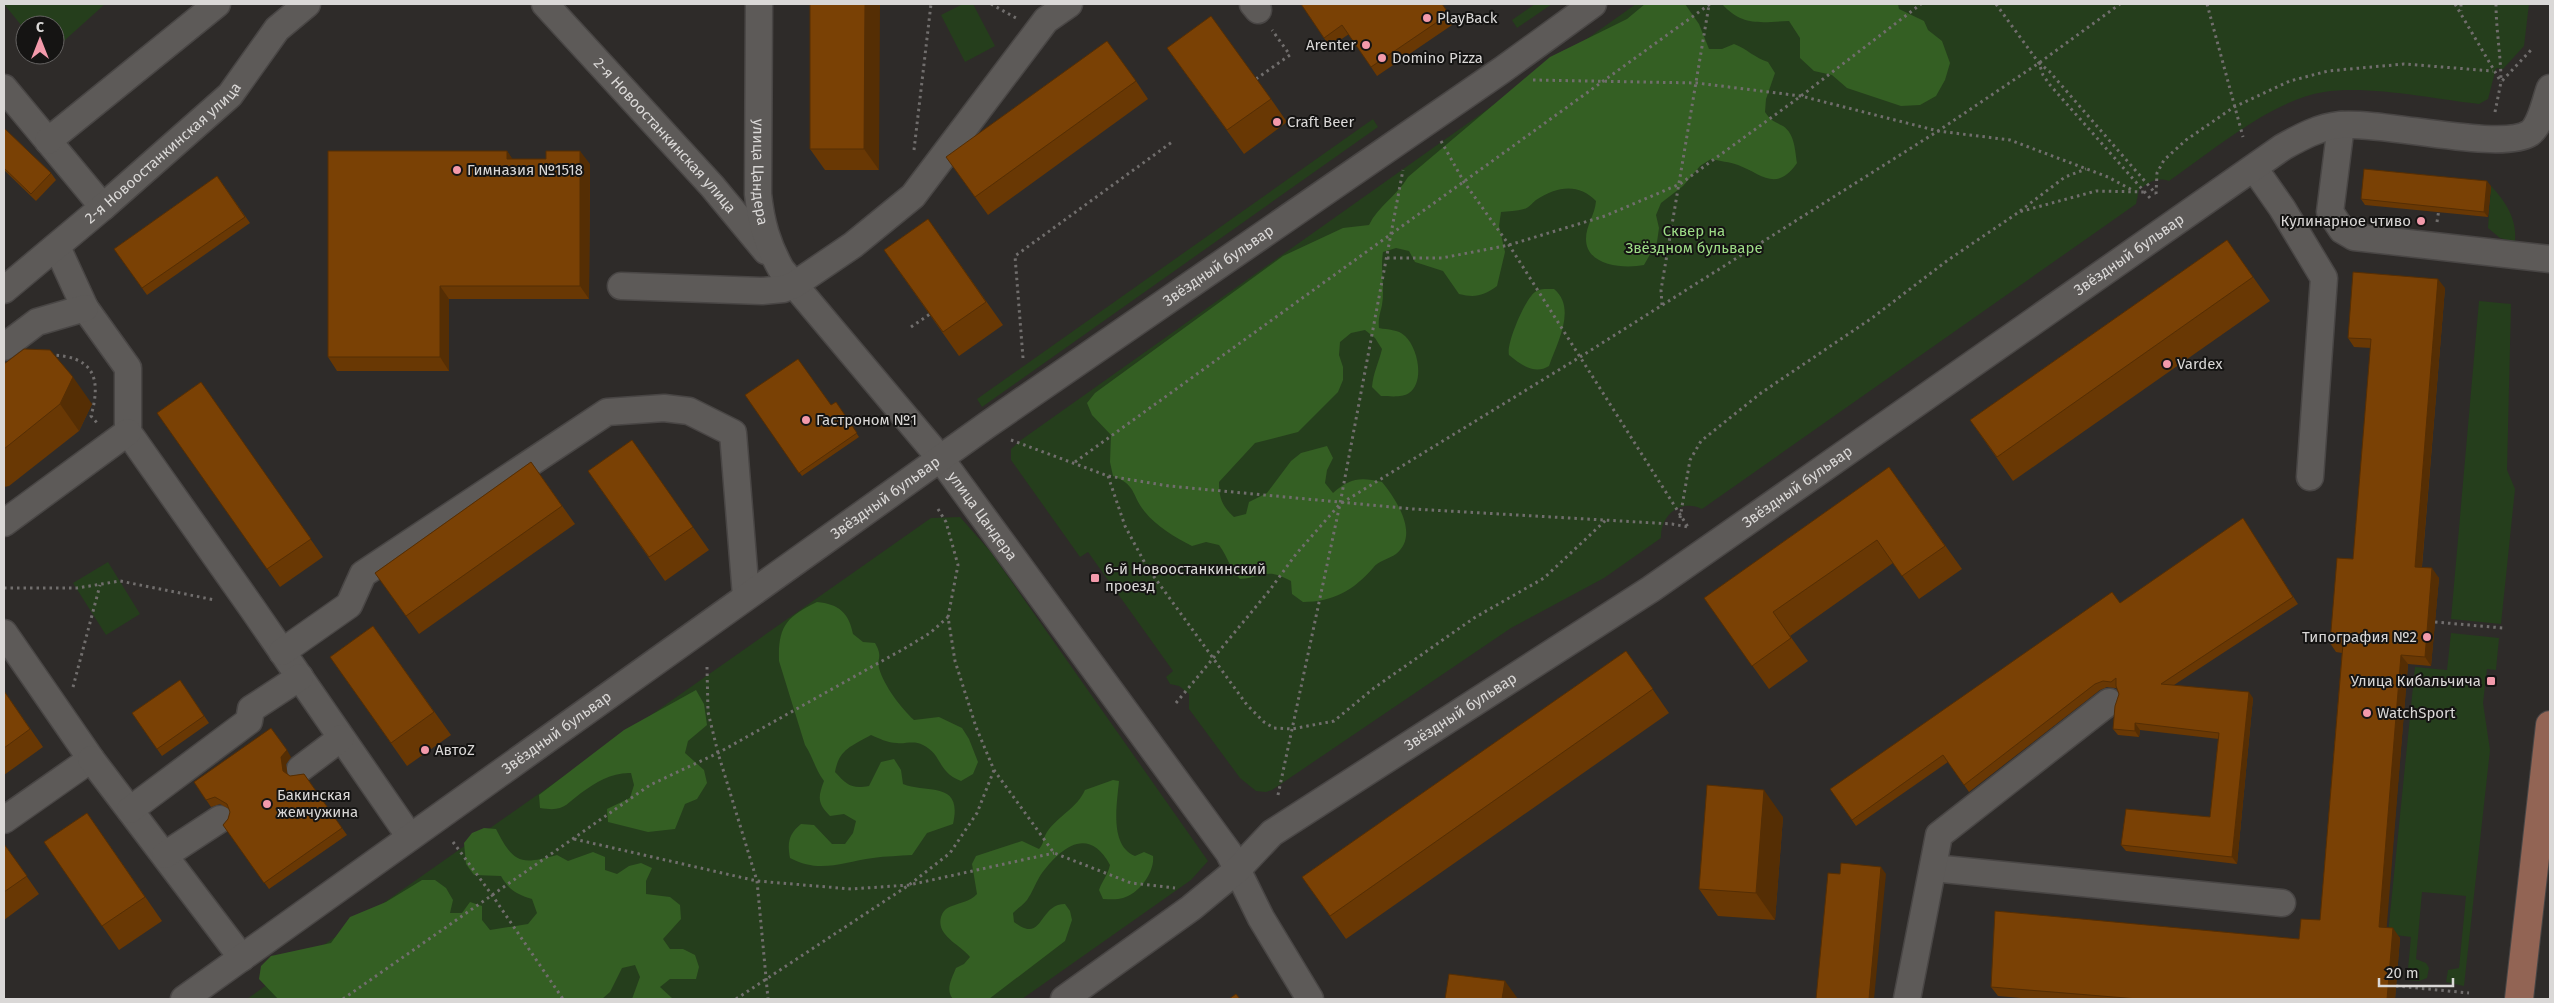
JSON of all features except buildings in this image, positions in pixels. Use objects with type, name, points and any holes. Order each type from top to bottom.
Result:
[{"type":"main road","points":[[2519,999],[2550,726]]},
{"type":"street","points":[[48,141],[217,4]]},
{"type":"street","name":"2-я Новоостанкинская улица","points":[[545,4],[712,186],[788,277]]},
{"type":"street","name":"улица Цандера","points":[[759,4],[758,194],[761,221],[768,245],[788,277],[940,458],[1229,853],[1238,870]]},
{"type":"street","points":[[620,286],[762,291],[783,289],[788,277],[854,245],[913,196],[1046,20],[1069,4]]},
{"type":"street","name":"Звёздный бульвар","points":[[184,999],[940,458],[1495,75],[1593,4]]},
{"type":"street","name":"2-я Новоостанкинская улица","points":[[4,290],[103,207],[230,95],[278,29],[303,5]]},
{"type":"street","points":[[4,88],[103,207]]},
{"type":"street","name":"Звёздный бульвар","points":[[1064,999],[1191,908],[1238,870],[1272,833],[1651,589],[2254,168],[2304,136],[2325,128],[2341,125],[2375,126],[2477,138],[2512,138],[2530,132],[2536,127],[2550,88]]},
{"type":"street","points":[[2341,125],[2330,212],[2342,230],[2354,237],[2550,259]]},
{"type":"street","points":[[2254,168],[2282,208],[2324,278],[2310,477]]},
{"type":"street","points":[[4,523],[115,430],[128,368],[85,308],[56,247]]},
{"type":"street","points":[[4,346],[37,322],[85,308]]},
{"type":"street","points":[[282,652],[349,605],[363,574],[607,412],[664,408],[689,411],[733,433],[746,596]]},
{"type":"street","points":[[115,430],[252,608],[410,837]]},
{"type":"street","points":[[4,633],[91,759],[242,958]]},
{"type":"street","points":[[130,810],[248,721],[251,709],[300,677]]},
{"type":"street","points":[[1907,999],[1939,835],[2109,702]]},
{"type":"street","points":[[300,769],[341,738]]},
{"type":"street","points":[[4,820],[91,759]]},
{"type":"street","points":[[165,855],[220,819]]},
{"type":"street","points":[[1933,868],[2282,903]]},
{"type":"street","points":[[1238,870],[1261,918],[1310,999]]},
{"type":"path","points":[[914,152],[931,4]]},
{"type":"path","points":[[990,4],[1014,18],[1022,16]]},
{"type":"path","points":[[1075,462],[1710,4]]},
{"type":"path","points":[[1662,306],[1662,290],[1710,4]]},
{"type":"path","points":[[1387,258],[1442,258],[1509,245],[1606,216],[1680,184],[1801,96],[1920,4]]},
{"type":"path","points":[[1996,4],[2039,63],[2049,71],[2156,194],[2157,173],[2164,160],[2186,140],[2234,107],[2290,81],[2328,71],[2404,64],[2493,72]]},
{"type":"path","points":[[1176,703],[1211,658],[1340,504],[1662,306],[1938,131],[2039,63],[2120,4]]},
{"type":"path","points":[[2207,4],[2242,137]]},
{"type":"path","points":[[2455,4],[2493,72],[2501,82]]},
{"type":"path","points":[[2461,4],[2461,12]]},
{"type":"path","points":[[2495,112],[2501,82],[2501,57],[2496,25],[2496,4]]},
{"type":"path","points":[[1255,7],[1290,55],[1256,79]]},
{"type":"path","points":[[2501,82],[2532,50]]},
{"type":"path","points":[[2039,63],[2043,75],[2050,85],[2150,198]]},
{"type":"path","points":[[1529,80],[1697,83],[1801,96],[1938,131],[2010,140],[2086,169],[2134,191]]},
{"type":"path","points":[[1011,440],[1075,462],[1108,476],[1169,486],[1340,504],[1606,520],[1688,527],[1680,518],[1604,392],[1509,245],[1464,182],[1440,140]]},
{"type":"path","points":[[1023,358],[1015,256],[1172,142]]},
{"type":"path","points":[[1278,795],[1340,504],[1403,167]]},
{"type":"path","points":[[1680,518],[1690,460],[1701,441],[1761,393],[1872,318],[1948,260],[2065,178],[2086,169]]},
{"type":"path","points":[[2019,212],[2096,191],[2145,192]]},
{"type":"path","points":[[2435,246],[2440,201]]},
{"type":"path","points":[[2439,209],[2447,210]]},
{"type":"path","points":[[911,327],[930,314]]},
{"type":"path","points":[[45,358],[50,354],[71,356],[88,366],[96,378],[96,399],[91,416],[115,430]]},
{"type":"path","points":[[1108,476],[1125,526],[1147,567],[1211,658],[1220,664],[1247,705],[1264,722],[1274,728],[1292,729],[1334,721],[1374,688],[1474,618],[1544,578],[1606,520]]},
{"type":"path","points":[[938,509],[946,522],[958,565],[948,618],[954,661],[976,727],[994,770],[1054,853],[1131,883],[1176,888],[1180,893]]},
{"type":"path","points":[[4,588],[77,588],[120,581],[252,608]]},
{"type":"path","points":[[57,710],[72,688],[100,585]]},
{"type":"path","points":[[343,999],[650,785],[718,753],[907,647],[930,633],[948,618]]},
{"type":"path","points":[[2435,622],[2503,628]]},
{"type":"path","points":[[707,667],[708,712],[718,753],[757,881],[768,999]]},
{"type":"path","points":[[736,999],[909,885],[950,853],[978,813],[994,770]]},
{"type":"path","points":[[574,839],[757,881],[851,889],[909,885],[1054,853]]},
{"type":"path","points":[[453,842],[564,999]]},
{"type":"path","points":[[2396,986],[2470,992]]},
{"type":"green space","points":[[4,4],[105,4],[65,40],[65,15],[15,15],[15,18]]},
{"type":"green space","points":[[963,4],[973,4],[995,46],[965,62],[941,15]]},
{"type":"green space","points":[[1535,4],[1552,4],[1517,28],[1512,20]]},
{"type":"green space","name":"Сквер на Звёздном бульваре","points":[[1636,4],[2529,4],[2524,46],[2503,69],[2496,68],[2488,99],[2479,104],[2381,91],[2342,90],[2304,97],[2263,116],[2243,128],[2169,181],[2156,180],[2146,185],[2139,190],[2136,204],[1702,509],[1686,506],[1673,511],[1664,523],[1661,538],[1604,578],[1511,628],[1272,790],[1266,792],[1256,791],[1240,778],[1189,709],[1189,694],[1179,686],[1170,684],[1166,677],[1173,671],[1088,552],[1080,557],[1011,460],[1011,449],[1021,440]]},
{"type":"green space","points":[[1645,4],[1685,4],[1699,24],[1709,49],[1722,49],[1734,44],[1768,62],[1775,73],[1766,99],[1765,112],[1771,120],[1787,129],[1792,138],[1797,163],[1789,172],[1782,177],[1769,179],[1735,164],[1711,159],[1700,166],[1683,186],[1661,203],[1656,215],[1659,228],[1657,242],[1644,265],[1617,266],[1608,264],[1592,255],[1586,239],[1587,229],[1596,201],[1582,191],[1568,188],[1544,195],[1529,207],[1501,212],[1499,226],[1505,252],[1497,286],[1483,294],[1470,296],[1459,294],[1443,271],[1415,262],[1409,251],[1396,248],[1383,252],[1383,299],[1379,328],[1399,332],[1410,341],[1418,365],[1417,381],[1414,388],[1403,396],[1381,396],[1372,387],[1382,349],[1375,338],[1365,330],[1351,333],[1340,342],[1339,355],[1343,367],[1343,380],[1338,392],[1298,432],[1255,443],[1219,482],[1221,497],[1227,509],[1234,517],[1246,514],[1249,502],[1267,493],[1291,461],[1301,453],[1327,446],[1333,458],[1327,470],[1325,483],[1333,493],[1345,484],[1356,480],[1382,482],[1399,507],[1403,517],[1406,537],[1403,546],[1396,554],[1378,564],[1358,583],[1342,593],[1324,600],[1303,602],[1292,594],[1291,581],[1283,577],[1266,574],[1240,579],[1219,545],[1206,542],[1192,546],[1155,522],[1141,506],[1130,487],[1121,479],[1113,476],[1110,462],[1111,435],[1092,415],[1087,403],[1095,393],[1283,256],[1343,228],[1369,225],[1377,212],[1399,190],[1408,177],[1550,57],[1627,19]]},
{"type":"green space","points":[[1722,4],[1898,4],[1899,9],[1924,21],[1928,30],[1942,41],[1950,63],[1945,80],[1936,96],[1920,105],[1901,106],[1847,88],[1832,75],[1814,71],[1800,58],[1800,38],[1789,21],[1753,22],[1745,20]]},
{"type":"green space","points":[[1373,119],[1378,127],[982,407],[977,399]]},
{"type":"green space","points":[[2491,186],[2501,198],[2512,218],[2515,242],[2500,238],[2488,228]]},
{"type":"green space","points":[[1554,289],[1561,297],[1564,306],[1565,316],[1560,337],[1549,366],[1544,369],[1528,368],[1509,355],[1513,332],[1531,296],[1539,290]]},
{"type":"green space","points":[[2479,301],[2511,304],[2507,470],[2515,489],[2501,624],[2451,619]]},
{"type":"green space","points":[[960,517],[990,551],[1208,861],[1191,880],[1022,999],[247,999],[931,518]]},
{"type":"green space","points":[[108,562],[140,614],[106,635],[73,583]]},
{"type":"green space","points":[[817,602],[837,607],[849,620],[853,634],[863,642],[875,643],[879,654],[881,675],[899,703],[914,720],[939,717],[962,728],[969,739],[978,762],[973,774],[961,781],[948,773],[929,749],[916,743],[894,743],[871,735],[852,745],[843,753],[835,772],[850,785],[858,787],[869,786],[881,762],[894,759],[901,770],[903,784],[941,791],[953,801],[955,810],[953,824],[927,833],[912,855],[878,857],[831,866],[811,865],[790,858],[791,835],[801,824],[814,825],[832,844],[845,844],[853,833],[856,821],[844,814],[830,816],[821,803],[820,796],[824,781],[805,745],[779,661],[780,639],[786,624],[798,612]]},
{"type":"green space","points":[[2451,633],[2499,638],[2496,670],[2487,669],[2483,703],[2490,750],[2464,986],[2446,982],[2448,970],[2459,968],[2466,896],[2422,892],[2416,959],[2426,963],[2429,968],[2427,978],[2419,981],[2407,980],[2411,937],[2388,934],[2415,667],[2447,670]]},
{"type":"green space","points":[[696,690],[704,704],[707,725],[688,741],[685,753],[704,770],[707,783],[697,799],[685,804],[675,829],[648,832],[608,822],[607,809],[630,798],[634,785],[631,773],[605,778],[559,808],[540,808],[539,795],[624,730]]},
{"type":"green space","points":[[1113,780],[1119,781],[1116,823],[1121,843],[1127,851],[1135,856],[1144,852],[1153,856],[1151,869],[1145,882],[1129,896],[1118,899],[1103,899],[1099,890],[1110,865],[1101,853],[1092,846],[1083,843],[1065,850],[1048,866],[1040,876],[1027,900],[1013,913],[1014,922],[1024,928],[1031,929],[1050,910],[1065,904],[1070,911],[1072,920],[1065,941],[989,999],[953,999],[949,988],[956,968],[964,964],[970,957],[945,935],[940,924],[941,917],[948,908],[977,894],[972,864],[976,856],[1022,841],[1039,849],[1051,826],[1077,802],[1085,790]]},
{"type":"green space","points":[[484,828],[496,829],[508,849],[519,859],[534,860],[557,855],[568,861],[593,852],[605,857],[605,870],[617,874],[629,866],[641,863],[652,868],[646,881],[646,894],[670,897],[680,905],[681,919],[663,939],[670,949],[683,949],[695,955],[699,967],[696,979],[670,979],[660,987],[673,999],[632,999],[640,977],[635,965],[622,968],[610,992],[602,999],[278,999],[259,979],[261,966],[271,956],[331,943],[350,917],[386,902],[422,880],[435,880],[446,888],[453,900],[450,913],[462,913],[470,902],[482,906],[482,920],[490,930],[528,924],[537,913],[532,899],[514,891],[501,876],[474,875],[466,864],[464,843],[472,833]]},
{"type":"place","name":"PlayBack","points":[[1427,18]]},
{"type":"place","name":"Arenter","points":[[1366,45]]},
{"type":"place","name":"Domino Pizza","points":[[1382,58]]},
{"type":"place","name":"Craft Beer","points":[[1277,122]]},
{"type":"place","name":"Гимназия №1518","points":[[457,170]]},
{"type":"place","name":"Кулинарное чтиво","points":[[2421,221]]},
{"type":"place","name":"Vardex","points":[[2167,364]]},
{"type":"place","name":"Гастроном №1","points":[[806,420]]},
{"type":"place","name":"6-й Новоостанкинский проезд","points":[[1095,578]]},
{"type":"place","name":"Типография №2","points":[[2427,637]]},
{"type":"place","name":"Улица Кибальчича","points":[[2491,681]]},
{"type":"place","name":"WatchSport","points":[[2367,713]]},
{"type":"place","name":"АвтоZ","points":[[425,750]]},
{"type":"place","name":"Бакинская жемчужина","points":[[267,804]]}]
